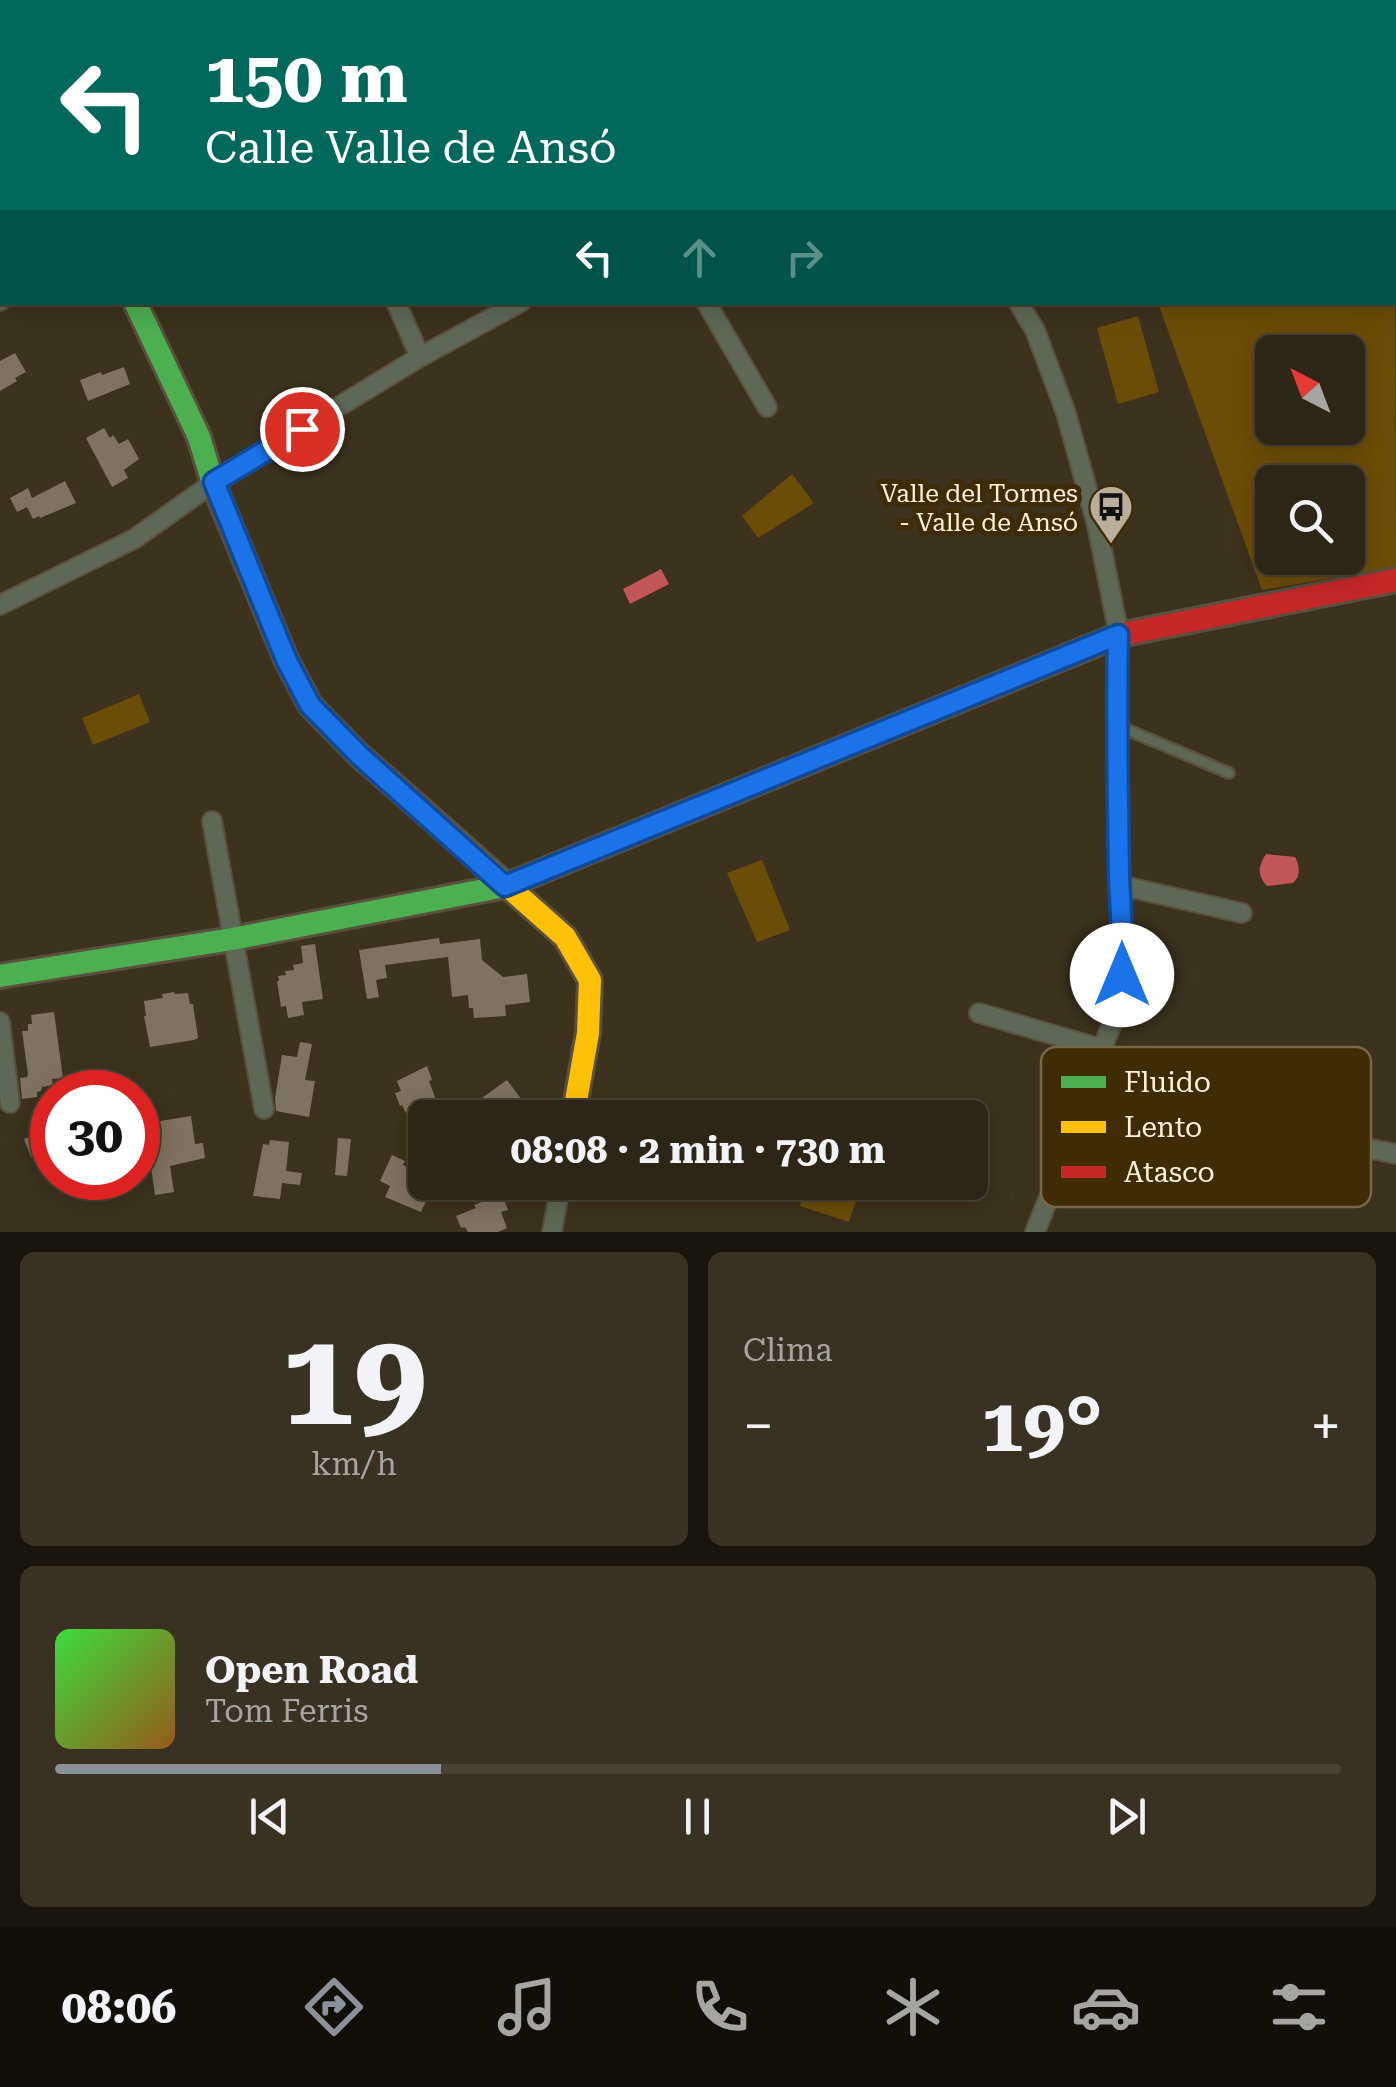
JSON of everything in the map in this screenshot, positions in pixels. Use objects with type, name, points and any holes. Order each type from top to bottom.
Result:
[{"type":"street","points":[[136,305],[199,438],[286,659],[310,705],[359,755],[565,938],[590,980],[588,1033],[576,1100]]},
{"type":"street","points":[[397,305],[420,358]]},
{"type":"street","points":[[0,605],[134,539],[214,482],[516,305]]},
{"type":"street","points":[[708,305],[767,407]]},
{"type":"street","points":[[1020,305],[1035,330],[1066,413],[1097,525],[1118,635],[1116,725],[1123,946],[1120,1003],[1103,1047]]},
{"type":"street","points":[[0,976],[232,939],[505,886],[1118,635],[1396,580]]},
{"type":"street","points":[[212,821],[264,1109]]},
{"type":"street","points":[[1119,885],[1242,913]]},
{"type":"street","points":[[978,1013],[1095,1047]]},
{"type":"street","points":[[0,1022],[10,1104]]},
{"type":"street","points":[[1371,1149],[1396,1154]]},
{"type":"street","points":[[552,1232],[558,1200]]},
{"type":"street","points":[[1035,1232],[1045,1207]]},
{"type":"lane","points":[[1116,725],[1229,774]]},
{"type":"shaded area","points":[[1159,305],[1395,305],[1396,567],[1365,572],[1365,465],[1255,465],[1255,571]]},
{"type":"shaded area","points":[[1138,316],[1159,392],[1118,404],[1097,328]]},
{"type":"shaded area","points":[[792,474],[814,503],[758,538],[742,516]]},
{"type":"shaded area","points":[[661,569],[669,584],[630,604],[623,589]]},
{"type":"shaded area","points":[[1257,575],[1349,575],[1262,590]]},
{"type":"shaded area","points":[[139,694],[150,722],[93,745],[82,718]]},
{"type":"shaded area","points":[[1266,854],[1295,857],[1299,871],[1293,883],[1267,886],[1260,870]]},
{"type":"shaded area","points":[[762,860],[790,930],[757,942],[727,873]]},
{"type":"shaded area","points":[[802,1200],[856,1200],[849,1222],[800,1206]]},
{"type":"building","points":[[15,353],[26,372],[0,391],[0,361]]},
{"type":"building","points":[[124,367],[130,384],[88,401],[80,380]]},
{"type":"building","points":[[104,428],[119,444],[128,439],[139,459],[124,470],[128,478],[112,487],[86,438]]},
{"type":"building","points":[[65,481],[76,503],[40,518],[33,519],[27,507],[17,512],[10,498],[28,488],[32,498]]},
{"type":"building","points":[[439,938],[440,944],[480,939],[482,960],[503,977],[527,974],[530,1002],[505,1005],[506,1016],[474,1018],[468,995],[452,997],[448,957],[385,965],[387,978],[376,980],[379,997],[367,999],[359,950]]},
{"type":"building","points":[[315,944],[323,999],[302,1002],[304,1015],[288,1018],[286,1006],[281,1007],[278,976],[303,963],[301,946]]},
{"type":"building","points":[[174,992],[188,993],[198,1038],[150,1047],[144,1001]]},
{"type":"building","points":[[54,1012],[62,1070],[30,1070],[30,1098],[22,1099],[20,1078],[28,1074],[22,1031],[28,1031],[28,1024],[32,1024],[31,1015]]},
{"type":"building","points":[[300,1042],[312,1044],[305,1080],[315,1081],[309,1117],[276,1111],[282,1055],[297,1057]]},
{"type":"building","points":[[427,1066],[436,1100],[408,1100],[408,1118],[395,1093],[401,1091],[397,1081]]},
{"type":"building","points":[[507,1080],[522,1100],[479,1100]]},
{"type":"building","points":[[191,1116],[195,1144],[203,1143],[205,1158],[170,1166],[174,1192],[160,1194],[160,1121]]},
{"type":"building","points":[[338,1138],[351,1139],[347,1176],[335,1175]]},
{"type":"building","points":[[270,1140],[289,1142],[286,1171],[302,1173],[300,1185],[282,1183],[280,1199],[253,1196],[263,1144],[269,1145]]},
{"type":"building","points":[[392,1155],[405,1161],[408,1200],[427,1200],[421,1212],[385,1197],[390,1186],[380,1181]]},
{"type":"building","points":[[504,1200],[508,1210],[501,1212],[507,1228],[498,1232],[468,1232],[461,1228],[456,1216],[476,1208],[474,1205]]},
{"type":"traffic: fast","points":[[136,305],[199,437],[213,483],[286,659],[310,705],[415,804]]},
{"type":"traffic: fast","points":[[0,976],[232,939],[505,886],[740,790]]},
{"type":"traffic: slow","points":[[415,804],[565,937],[590,980],[588,1033],[576,1100]]},
{"type":"traffic: jam","points":[[740,790],[1119,635],[1396,580]]},
{"type":"place","name":"Valle del Tormes - Valle de Ansó","points":[[1111,545]]},
{"type":"route","points":[[302,429],[214,482],[286,659],[310,705],[359,755],[505,886],[1118,635],[1116,725],[1122,975]]}]
